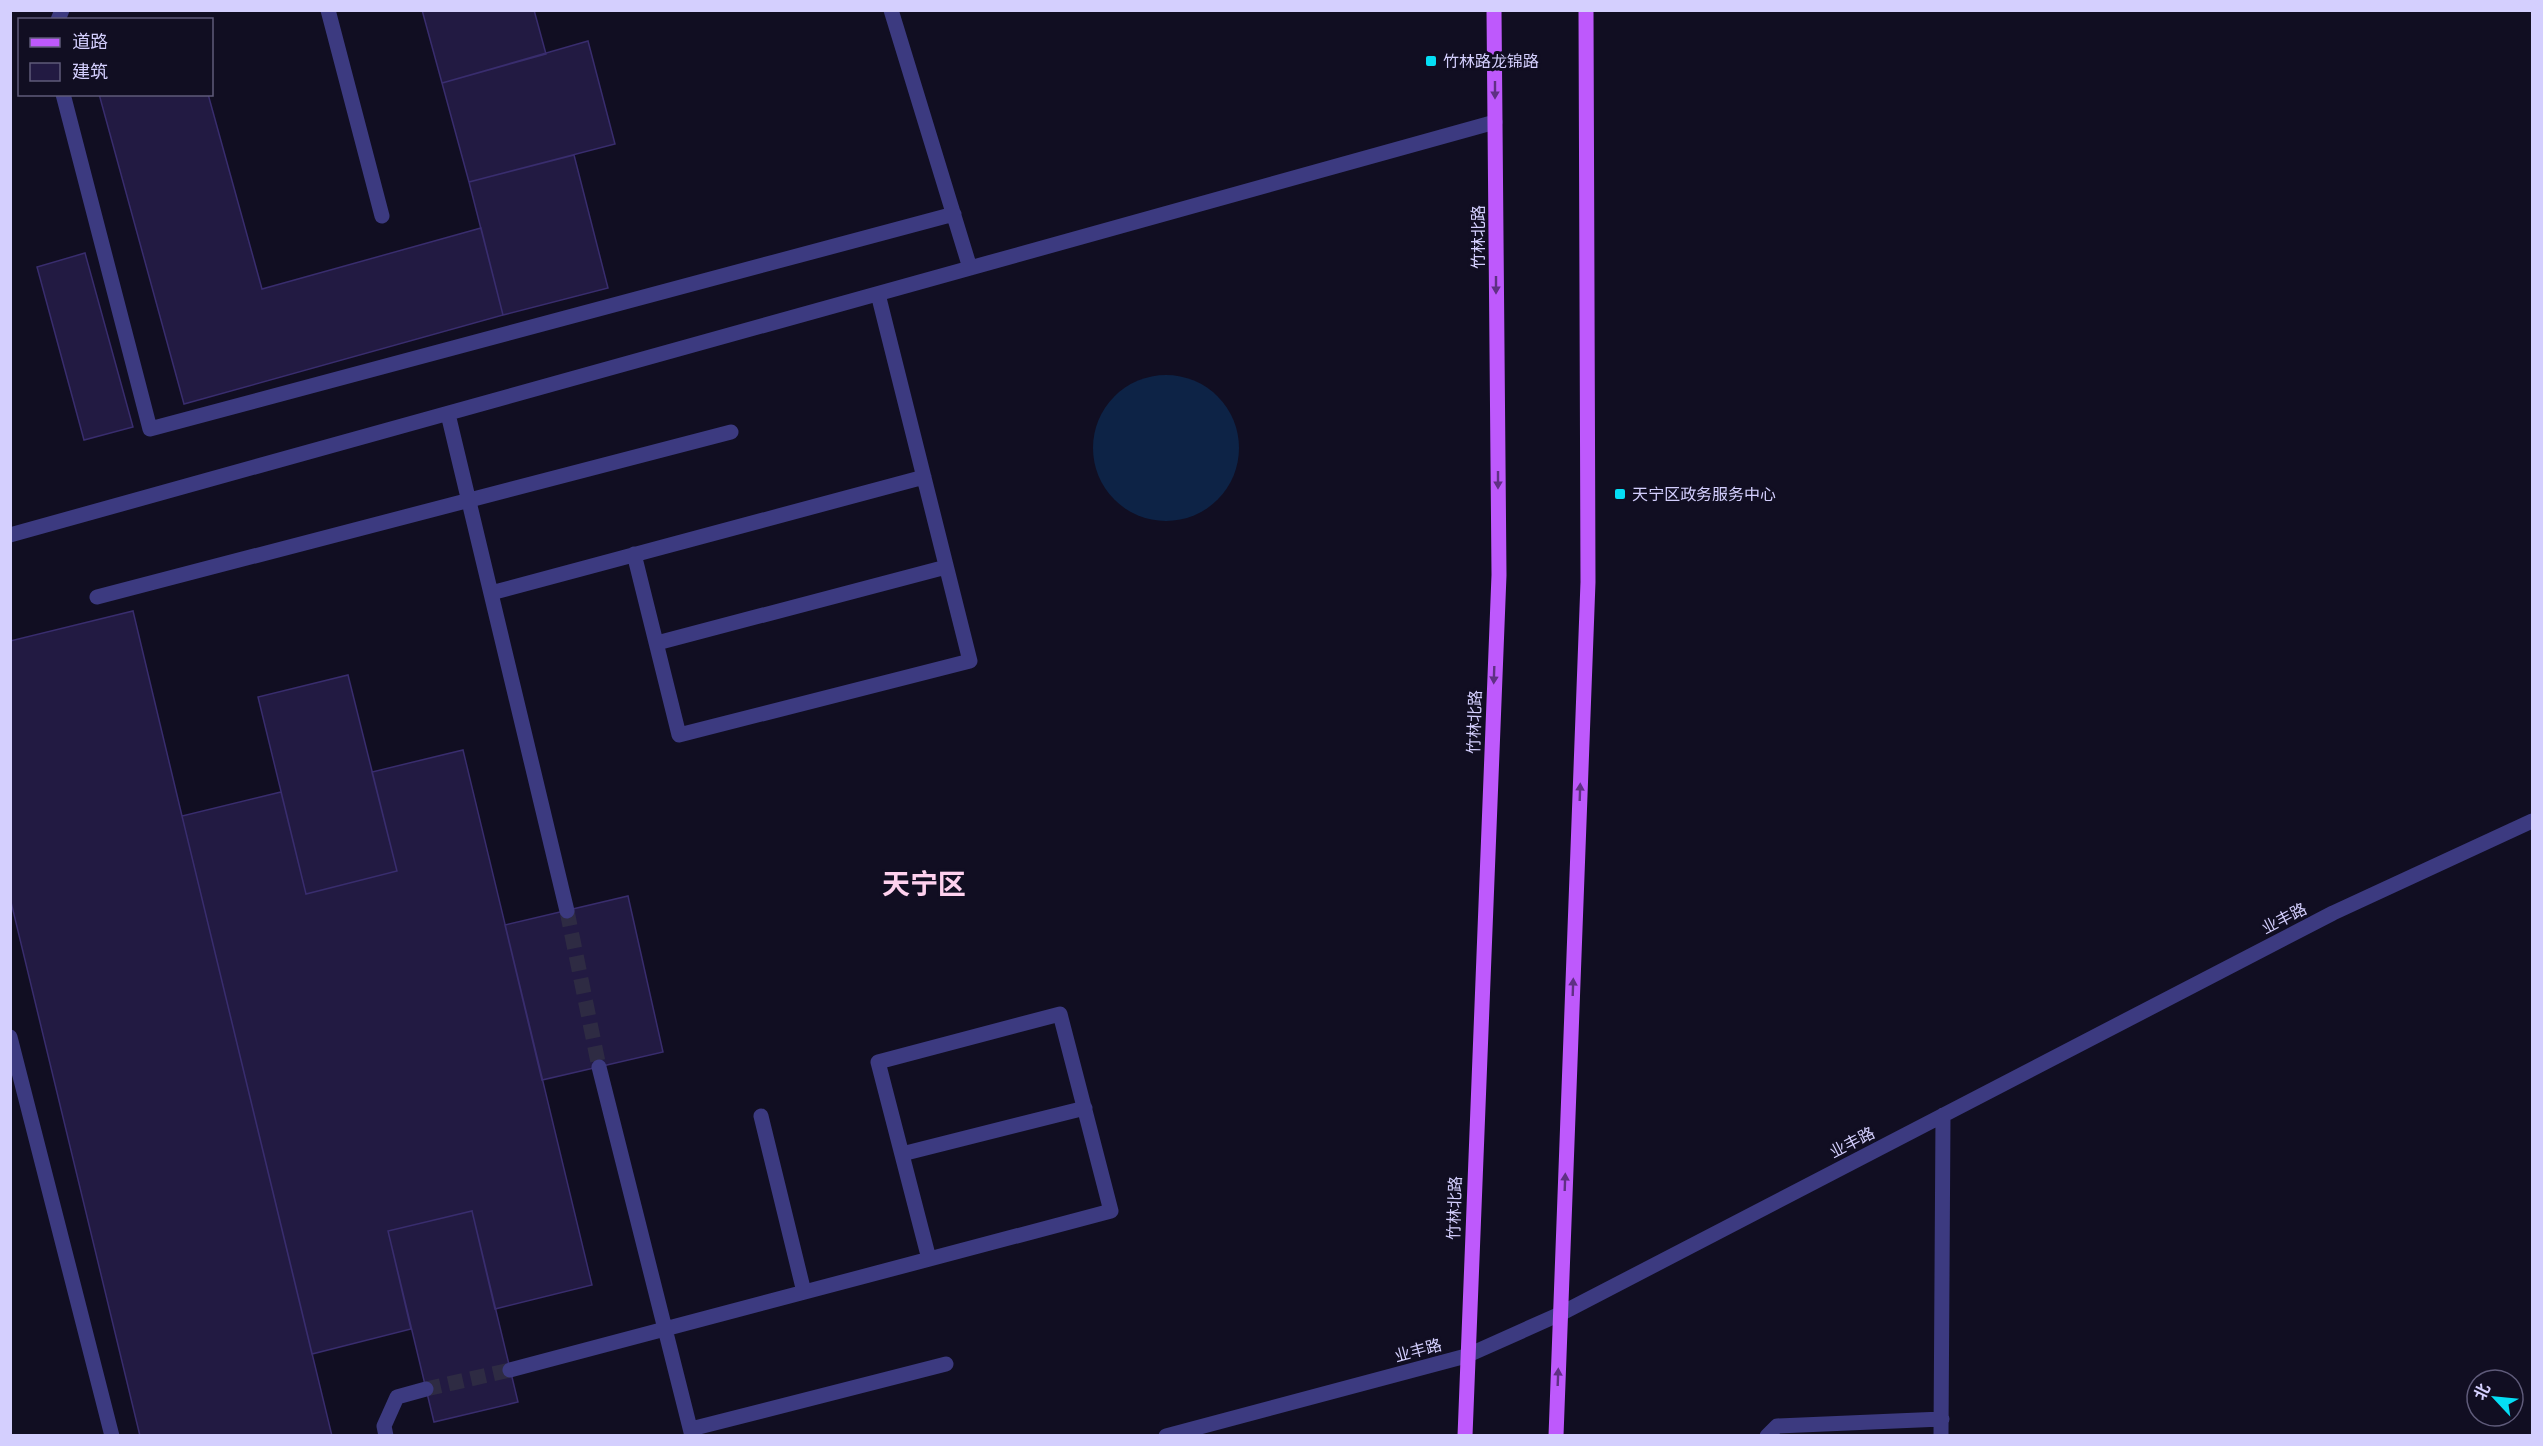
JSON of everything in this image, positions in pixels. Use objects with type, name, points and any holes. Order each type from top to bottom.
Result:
[{"type":"main road","name":"竹林北路","points":[[1465,1436],[1466,1356],[1498,575],[1494,10]]},
{"type":"main road","points":[[1556,1436],[1588,582],[1586,10]]},
{"type":"street","points":[[328,10],[382,216]]},
{"type":"street","points":[[891,10],[970,268]]},
{"type":"street","points":[[64,96],[150,429],[954,214]]},
{"type":"street","points":[[10,535],[1495,122]]},
{"type":"street","points":[[634,554],[679,735],[970,660],[878,294]]},
{"type":"street","points":[[448,414],[567,910]]},
{"type":"street","points":[[97,597],[731,432]]},
{"type":"street","points":[[491,593],[924,477]]},
{"type":"street","points":[[657,643],[946,567]]},
{"type":"street","name":"业丰路","points":[[1166,1436],[1466,1356],[1560,1314],[2333,913],[2532,821]]},
{"type":"street","points":[[510,1370],[1111,1211],[1060,1014],[878,1062],[929,1259]]},
{"type":"street","points":[[10,1037],[112,1436]]},
{"type":"street","points":[[599,1066],[691,1432],[946,1364]]},
{"type":"street","points":[[902,1154],[1085,1108]]},
{"type":"street","points":[[1941,1436],[1943,1115]]},
{"type":"street","points":[[761,1116],[804,1292]]},
{"type":"street","points":[[386,1436],[384,1426],[397,1397],[426,1389]]},
{"type":"street","points":[[1767,1436],[1777,1426],[1942,1419]]},
{"type":"water","points":[[1166,375],[1194,381],[1206,387],[1217,397],[1227,408],[1233,420],[1239,448],[1233,476],[1227,488],[1217,499],[1206,509],[1194,515],[1166,521],[1138,515],[1126,509],[1115,499],[1105,488],[1099,476],[1093,448],[1099,420],[1105,408],[1115,397],[1126,387],[1138,381]]},
{"type":"building","points":[[422,10],[534,10],[546,54],[442,83]]},
{"type":"building","points":[[588,41],[615,144],[469,182],[442,83]]},
{"type":"building","points":[[100,96],[209,96],[262,289],[481,228],[503,315],[184,404]]},
{"type":"building","points":[[574,155],[608,288],[503,315],[469,182]]},
{"type":"building","points":[[85,253],[133,427],[84,440],[37,267]]},
{"type":"building","points":[[133,611],[332,1436],[140,1436],[10,898],[10,641]]},
{"type":"building","points":[[348,675],[397,871],[306,894],[258,697]]},
{"type":"building","points":[[463,750],[592,1285],[495,1309],[472,1211],[388,1231],[411,1329],[312,1354],[182,816],[281,792],[306,894],[397,871],[372,772]]},
{"type":"building","points":[[628,896],[663,1052],[542,1080],[505,925]]},
{"type":"building","points":[[472,1211],[518,1402],[434,1422],[388,1231]]},
{"type":"tunnel","points":[[567,911],[599,1067]]},
{"type":"tunnel","points":[[426,1389],[510,1370]]},
{"type":"place","name":"竹林路龙锦路","points":[[1431,61]]},
{"type":"place","name":"天宁区政务服务中心","points":[[1620,494]]},
{"type":"district","name":"天宁区","points":[[924,884]]}]
